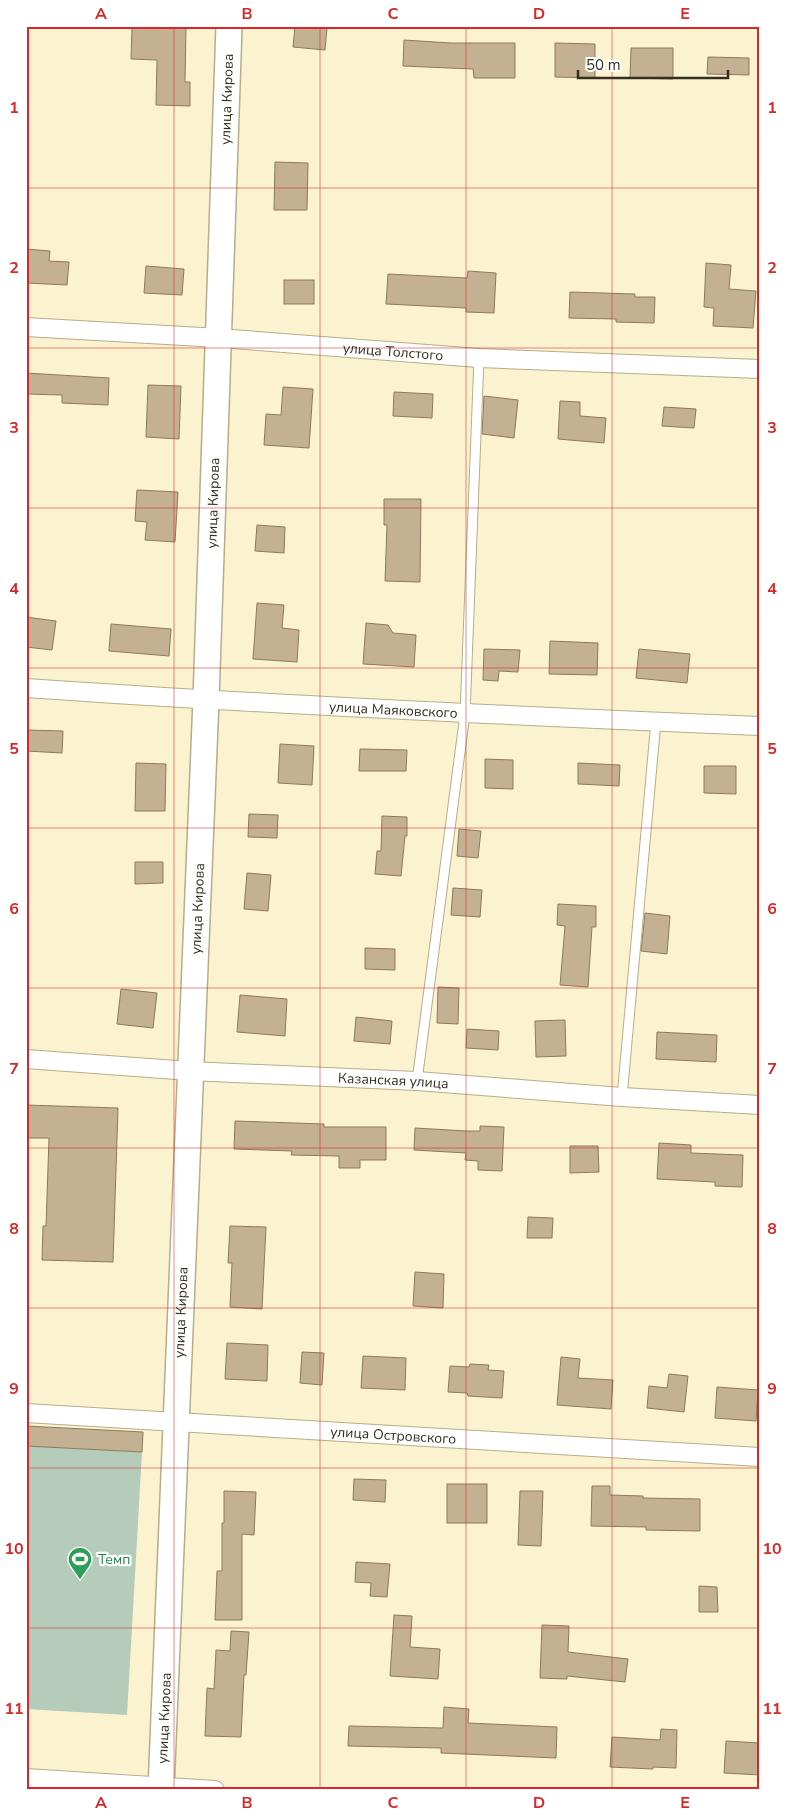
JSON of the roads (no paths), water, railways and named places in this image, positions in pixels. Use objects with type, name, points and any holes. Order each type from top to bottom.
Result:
[{"type":"street","name":"улица Кирова","points":[[161,1788],[206,700],[229,26]]},
{"type":"street","name":"улица Толстого","points":[[26,327],[219,338],[479,358],[760,369]]},
{"type":"street","name":"улица Маяковского","points":[[26,688],[465,714],[760,726]]},
{"type":"street","name":"Казанская улица","points":[[26,1059],[190,1070],[417,1081],[622,1097],[760,1105]]},
{"type":"street","name":"улица Островского","points":[[26,1413],[760,1456]]},
{"type":"street","points":[[26,1778],[215,1790]]},
{"type":"lane","points":[[417,1081],[465,714],[479,358]]},
{"type":"lane","points":[[622,1097],[656,722]]},
{"type":"place","name":"Темп","points":[[80,1580]]}]
